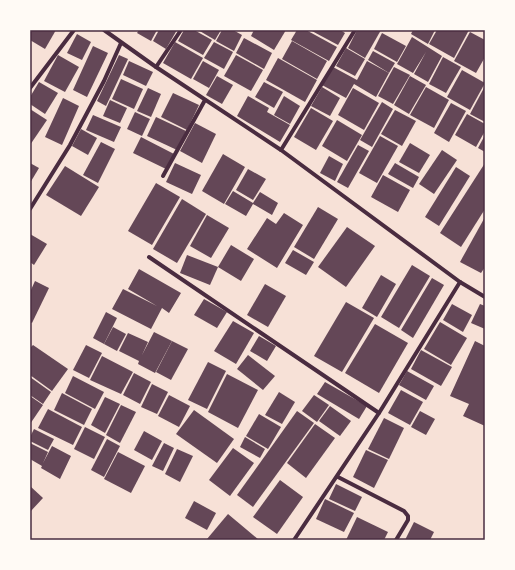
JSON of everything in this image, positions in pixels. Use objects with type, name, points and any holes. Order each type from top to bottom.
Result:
[{"type":"street","points":[[30,88],[74,30]]},
{"type":"street","points":[[104,30],[156,67],[281,150],[460,282],[485,297]]},
{"type":"street","points":[[156,67],[182,30]]},
{"type":"street","points":[[281,150],[355,30]]},
{"type":"street","points":[[30,209],[70,145],[104,81],[121,43]]},
{"type":"street","points":[[163,176],[205,100]]},
{"type":"street","points":[[149,257],[380,413]]},
{"type":"street","points":[[294,540],[380,413],[439,314],[460,282]]},
{"type":"street","points":[[338,477],[404,511],[407,514],[408,520],[396,540]]},
{"type":"building","points":[[30,30],[56,30],[45,49],[30,40]]},
{"type":"building","points":[[139,30],[157,30],[151,41],[137,33]]},
{"type":"building","points":[[159,30],[177,30],[166,49],[153,41]]},
{"type":"building","points":[[184,30],[194,30],[212,40],[203,55],[178,41]]},
{"type":"building","points":[[198,30],[221,30],[215,40]]},
{"type":"building","points":[[222,30],[233,30],[242,35],[234,51],[216,41]]},
{"type":"building","points":[[254,30],[286,30],[274,50],[251,36]]},
{"type":"building","points":[[297,30],[306,30],[337,47],[329,61],[291,40]]},
{"type":"building","points":[[310,30],[340,30],[345,33],[338,45]]},
{"type":"building","points":[[357,30],[381,30],[365,58],[348,48]]},
{"type":"building","points":[[413,30],[435,30],[428,44],[411,34]]},
{"type":"building","points":[[437,30],[469,30],[454,58],[429,44]]},
{"type":"building","points":[[470,32],[485,40],[485,57],[476,73],[454,61]]},
{"type":"building","points":[[382,33],[406,46],[397,62],[374,49]]},
{"type":"building","points":[[77,34],[91,42],[82,60],[67,53]]},
{"type":"building","points":[[412,37],[442,56],[428,82],[414,74],[426,52],[413,73],[397,64]]},
{"type":"building","points":[[244,38],[272,53],[264,69],[236,53]]},
{"type":"building","points":[[292,41],[327,61],[317,79],[282,59]]},
{"type":"building","points":[[175,42],[203,58],[191,79],[163,63]]},
{"type":"building","points":[[214,42],[233,52],[224,69],[204,58]]},
{"type":"building","points":[[93,46],[108,53],[87,97],[73,90]]},
{"type":"building","points":[[346,48],[365,59],[355,76],[336,66]]},
{"type":"building","points":[[373,51],[395,63],[389,73],[368,60]]},
{"type":"building","points":[[58,55],[79,67],[65,92],[44,81]]},
{"type":"building","points":[[119,55],[128,59],[106,106],[97,101]]},
{"type":"building","points":[[236,55],[263,70],[251,91],[224,76]]},
{"type":"building","points":[[443,57],[461,67],[446,93],[429,84]]},
{"type":"building","points":[[278,58],[317,80],[305,102],[266,80]]},
{"type":"building","points":[[129,61],[153,72],[146,86],[123,75]]},
{"type":"building","points":[[203,61],[219,70],[209,88],[193,79]]},
{"type":"building","points":[[367,61],[389,73],[376,97],[354,84],[346,98],[322,85],[333,67],[357,80]]},
{"type":"building","points":[[394,67],[410,75],[393,104],[378,96]]},
{"type":"building","points":[[462,70],[485,83],[470,110],[447,97]]},
{"type":"building","points":[[217,76],[233,85],[222,104],[206,95]]},
{"type":"building","points":[[410,76],[426,85],[409,114],[394,105]]},
{"type":"building","points":[[121,79],[143,89],[134,109],[112,99]]},
{"type":"building","points":[[39,82],[58,93],[45,114],[30,104],[30,97]]},
{"type":"building","points":[[264,82],[283,92],[274,108],[255,97]]},
{"type":"building","points":[[485,86],[485,122],[470,114]]},
{"type":"building","points":[[322,87],[340,98],[330,116],[311,106]]},
{"type":"building","points":[[426,87],[449,100],[434,128],[410,115]]},
{"type":"building","points":[[148,88],[161,94],[151,117],[137,111]]},
{"type":"building","points":[[353,88],[379,103],[364,130],[338,115]]},
{"type":"building","points":[[173,93],[199,105],[187,130],[161,117]]},
{"type":"building","points":[[248,96],[269,108],[267,112],[290,125],[280,142],[237,116]]},
{"type":"building","points":[[284,96],[300,106],[290,124],[274,115]]},
{"type":"building","points":[[63,98],[79,106],[62,145],[45,137]]},
{"type":"building","points":[[110,100],[127,108],[120,123],[103,116]]},
{"type":"building","points":[[382,102],[393,109],[372,147],[360,140]]},
{"type":"building","points":[[451,103],[466,111],[449,142],[434,133]]},
{"type":"building","points":[[311,108],[333,121],[316,150],[294,137]]},
{"type":"building","points":[[30,109],[47,120],[30,145]]},
{"type":"building","points":[[395,110],[416,121],[402,146],[381,134]]},
{"type":"building","points":[[135,112],[150,119],[142,136],[127,129]]},
{"type":"building","points":[[467,114],[485,124],[485,131],[476,147],[455,135]]},
{"type":"building","points":[[93,115],[121,127],[114,142],[86,130]]},
{"type":"building","points":[[156,117],[186,131],[177,150],[147,136]]},
{"type":"building","points":[[337,120],[362,135],[347,161],[322,146]]},
{"type":"building","points":[[195,123],[216,134],[202,163],[180,151]]},
{"type":"building","points":[[81,129],[97,138],[88,155],[72,146]]},
{"type":"building","points":[[485,135],[485,152],[478,148]]},
{"type":"building","points":[[380,136],[398,146],[377,183],[359,173]]},
{"type":"building","points":[[141,137],[174,154],[166,169],[133,153]]},
{"type":"building","points":[[101,142],[115,149],[98,183],[83,175]]},
{"type":"building","points":[[410,143],[430,155],[419,173],[399,162]]},
{"type":"building","points":[[358,145],[369,151],[348,188],[337,182]]},
{"type":"building","points":[[442,150],[457,160],[434,194],[419,184]]},
{"type":"building","points":[[223,154],[245,167],[224,204],[202,191]]},
{"type":"building","points":[[329,156],[343,164],[335,181],[320,173]]},
{"type":"building","points":[[30,163],[39,168],[30,183]]},
{"type":"building","points":[[175,163],[201,175],[192,194],[166,182]]},
{"type":"building","points":[[395,163],[419,177],[413,188],[388,174]]},
{"type":"building","points":[[485,163],[485,209],[461,247],[440,233]]},
{"type":"building","points":[[65,166],[99,187],[81,216],[46,195]]},
{"type":"building","points":[[456,167],[470,176],[439,226],[425,217]]},
{"type":"building","points":[[248,169],[266,179],[253,200],[236,190]]},
{"type":"building","points":[[383,175],[410,190],[398,212],[371,197]]},
{"type":"building","points":[[156,183],[180,197],[152,245],[128,231]]},
{"type":"building","points":[[233,191],[253,203],[260,192],[278,203],[272,215],[253,204],[246,216],[225,204]]},
{"type":"building","points":[[182,199],[206,214],[177,263],[153,249]]},
{"type":"building","points":[[318,207],[338,219],[314,259],[294,247]]},
{"type":"building","points":[[284,213],[303,225],[277,268],[247,249],[267,218],[276,224]]},
{"type":"building","points":[[207,215],[229,228],[211,258],[190,246]]},
{"type":"building","points":[[485,217],[485,267],[481,273],[460,262]]},
{"type":"building","points":[[347,227],[375,246],[346,287],[318,267]]},
{"type":"building","points":[[30,234],[47,244],[34,265],[30,262]]},
{"type":"building","points":[[231,245],[254,259],[241,281],[218,267]]},
{"type":"building","points":[[293,250],[314,262],[306,275],[285,263]]},
{"type":"building","points":[[187,255],[218,267],[210,285],[180,273]]},
{"type":"building","points":[[412,265],[430,276],[399,328],[381,317]]},
{"type":"building","points":[[139,269],[181,293],[169,313],[162,308],[151,329],[112,309],[123,289],[157,306],[128,289]]},
{"type":"building","points":[[381,275],[396,284],[377,317],[362,308]]},
{"type":"building","points":[[432,278],[444,285],[413,338],[401,330]]},
{"type":"building","points":[[35,281],[49,288],[32,323],[30,322],[30,292]]},
{"type":"building","points":[[265,284],[286,296],[268,327],[247,315]]},
{"type":"building","points":[[204,299],[227,312],[217,328],[194,315]]},
{"type":"building","points":[[346,302],[374,318],[342,372],[314,356]]},
{"type":"building","points":[[452,304],[472,315],[463,332],[443,320]]},
{"type":"building","points":[[480,304],[485,306],[485,329],[471,323]]},
{"type":"building","points":[[106,312],[117,318],[104,344],[93,338]]},
{"type":"building","points":[[233,321],[254,333],[236,364],[214,351]]},
{"type":"building","points":[[440,322],[467,338],[451,365],[424,349]]},
{"type":"building","points":[[375,324],[408,343],[379,393],[345,373]]},
{"type":"building","points":[[113,327],[126,334],[117,351],[104,344]]},
{"type":"building","points":[[154,332],[172,341],[155,373],[138,364],[139,361],[119,351],[128,333],[148,342],[142,355]]},
{"type":"building","points":[[259,336],[276,346],[267,361],[250,351]]},
{"type":"building","points":[[172,341],[188,349],[171,380],[156,372]]},
{"type":"building","points":[[475,341],[485,346],[485,426],[463,416],[469,404],[450,396]]},
{"type":"building","points":[[33,345],[68,369],[52,391],[30,375],[30,348]]},
{"type":"building","points":[[86,345],[102,353],[89,378],[73,370]]},
{"type":"building","points":[[421,350],[452,367],[441,386],[411,369]]},
{"type":"building","points":[[248,355],[275,376],[263,390],[237,369]]},
{"type":"building","points":[[102,356],[133,372],[121,394],[90,380]]},
{"type":"building","points":[[208,362],[226,371],[207,409],[188,400]]},
{"type":"building","points":[[407,371],[434,386],[426,400],[399,385]]},
{"type":"building","points":[[134,373],[151,382],[140,404],[123,395]]},
{"type":"building","points":[[227,374],[258,390],[238,428],[208,412]]},
{"type":"building","points":[[73,376],[104,392],[95,409],[65,393]]},
{"type":"building","points":[[30,377],[51,392],[43,404],[30,395]]},
{"type":"building","points":[[325,382],[367,406],[359,419],[317,394]]},
{"type":"building","points":[[152,384],[168,392],[157,414],[141,407]]},
{"type":"building","points":[[401,390],[423,402],[410,425],[388,413]]},
{"type":"building","points":[[279,392],[295,402],[282,424],[265,415]]},
{"type":"building","points":[[62,393],[92,409],[84,425],[54,410]]},
{"type":"building","points":[[169,395],[190,406],[179,427],[158,416]]},
{"type":"building","points":[[314,395],[329,405],[317,422],[302,411]]},
{"type":"building","points":[[30,396],[43,405],[30,424]]},
{"type":"building","points":[[105,397],[120,404],[105,433],[91,425]]},
{"type":"building","points":[[121,405],[136,412],[120,443],[106,435]]},
{"type":"building","points":[[330,406],[351,421],[340,436],[319,421]]},
{"type":"building","points":[[48,409],[82,427],[73,445],[38,428]]},
{"type":"building","points":[[194,410],[234,439],[217,463],[176,434]]},
{"type":"building","points":[[297,411],[314,423],[253,507],[237,495]]},
{"type":"building","points":[[420,411],[435,419],[426,435],[411,427]]},
{"type":"building","points":[[259,414],[281,427],[268,449],[246,436]]},
{"type":"building","points":[[384,418],[404,428],[389,459],[368,449]]},
{"type":"building","points":[[315,424],[335,438],[306,478],[287,463]]},
{"type":"building","points":[[85,427],[105,437],[94,459],[74,449]]},
{"type":"building","points":[[34,429],[54,439],[48,450],[30,441],[30,437]]},
{"type":"building","points":[[144,431],[162,441],[152,460],[134,450]]},
{"type":"building","points":[[245,437],[265,449],[260,458],[240,447]]},
{"type":"building","points":[[107,439],[120,446],[104,477],[91,470]]},
{"type":"building","points":[[30,443],[48,452],[43,463],[52,446],[71,456],[60,479],[41,468],[42,466],[30,459]]},
{"type":"building","points":[[164,443],[174,448],[163,471],[152,466]]},
{"type":"building","points":[[233,448],[254,463],[230,496],[209,480]]},
{"type":"building","points":[[177,449],[193,456],[180,482],[165,474]]},
{"type":"building","points":[[366,450],[388,460],[374,488],[353,477]]},
{"type":"building","points":[[118,452],[145,466],[131,493],[104,479]]},
{"type":"building","points":[[280,480],[303,497],[277,534],[253,517]]},
{"type":"building","points":[[336,484],[362,497],[355,511],[329,499]]},
{"type":"building","points":[[30,486],[43,498],[30,512]]},
{"type":"building","points":[[325,499],[354,513],[344,532],[316,519]]},
{"type":"building","points":[[194,501],[216,513],[207,530],[185,518]]},
{"type":"building","points":[[228,514],[259,540],[208,540],[207,539]]},
{"type":"building","points":[[357,517],[388,532],[384,540],[346,540]]},
{"type":"building","points":[[414,522],[434,532],[430,540],[405,540]]}]
